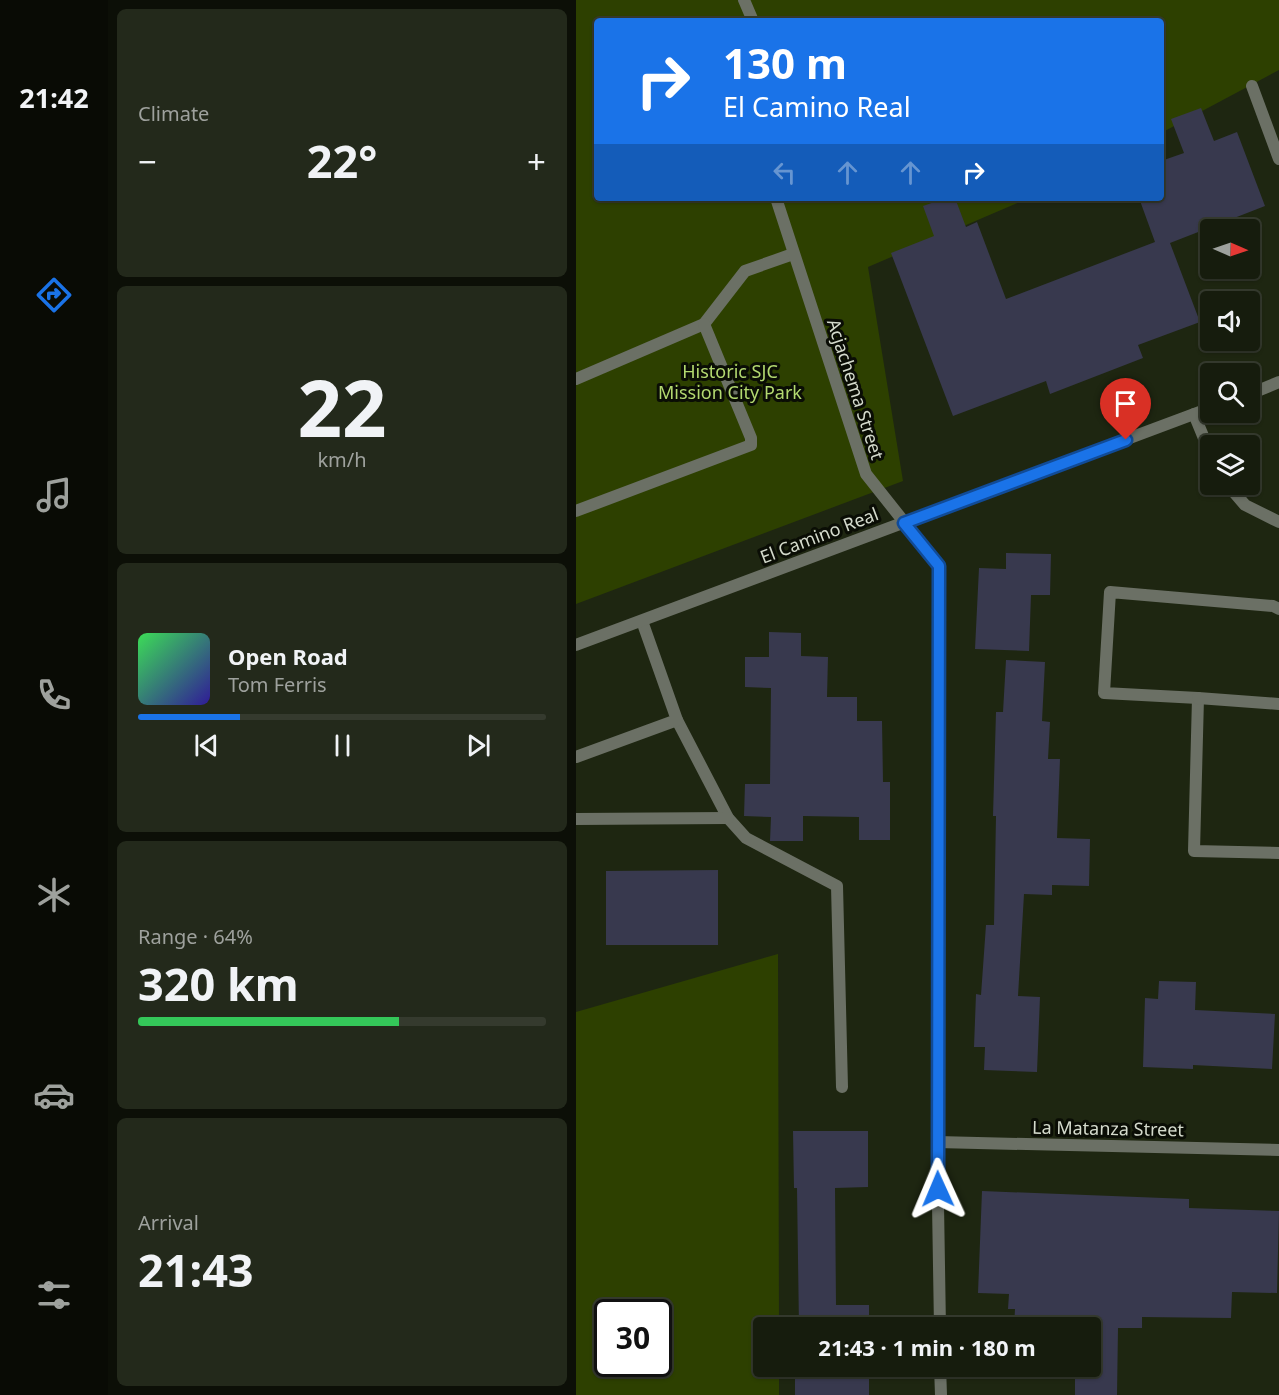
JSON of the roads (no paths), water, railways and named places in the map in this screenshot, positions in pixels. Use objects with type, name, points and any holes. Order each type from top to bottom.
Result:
[{"type":"street","points":[[744,0],[752,18]]},
{"type":"street","points":[[1252,86],[1279,159]]},
{"type":"street","name":"Acjachema Street","points":[[777,201],[866,474],[939,566],[937,1142],[940,1317]]},
{"type":"street","points":[[576,379],[704,324],[745,271],[793,254]]},
{"type":"street","points":[[576,511],[751,445],[751,438],[704,324]]},
{"type":"street","points":[[1260,390],[1279,382]]},
{"type":"street","name":"El Camino Real","points":[[576,645],[1200,412]]},
{"type":"street","points":[[1194,414],[1203,435]]},
{"type":"street","points":[[1236,495],[1245,505],[1279,522]]},
{"type":"street","points":[[1279,609],[1273,606],[1110,592],[1104,693],[1279,704]]},
{"type":"street","points":[[642,621],[677,720],[728,818],[746,838],[837,886],[842,1087]]},
{"type":"street","points":[[1198,698],[1194,851],[1279,853]]},
{"type":"street","points":[[576,757],[677,720]]},
{"type":"street","points":[[576,819],[728,818]]},
{"type":"street","name":"La Matanza Street","points":[[937,1142],[1279,1150]]},
{"type":"street","points":[[940,1377],[941,1395]]},
{"type":"park label","name":"Historic SJC Mission City Park","points":[[730,382]]}]
